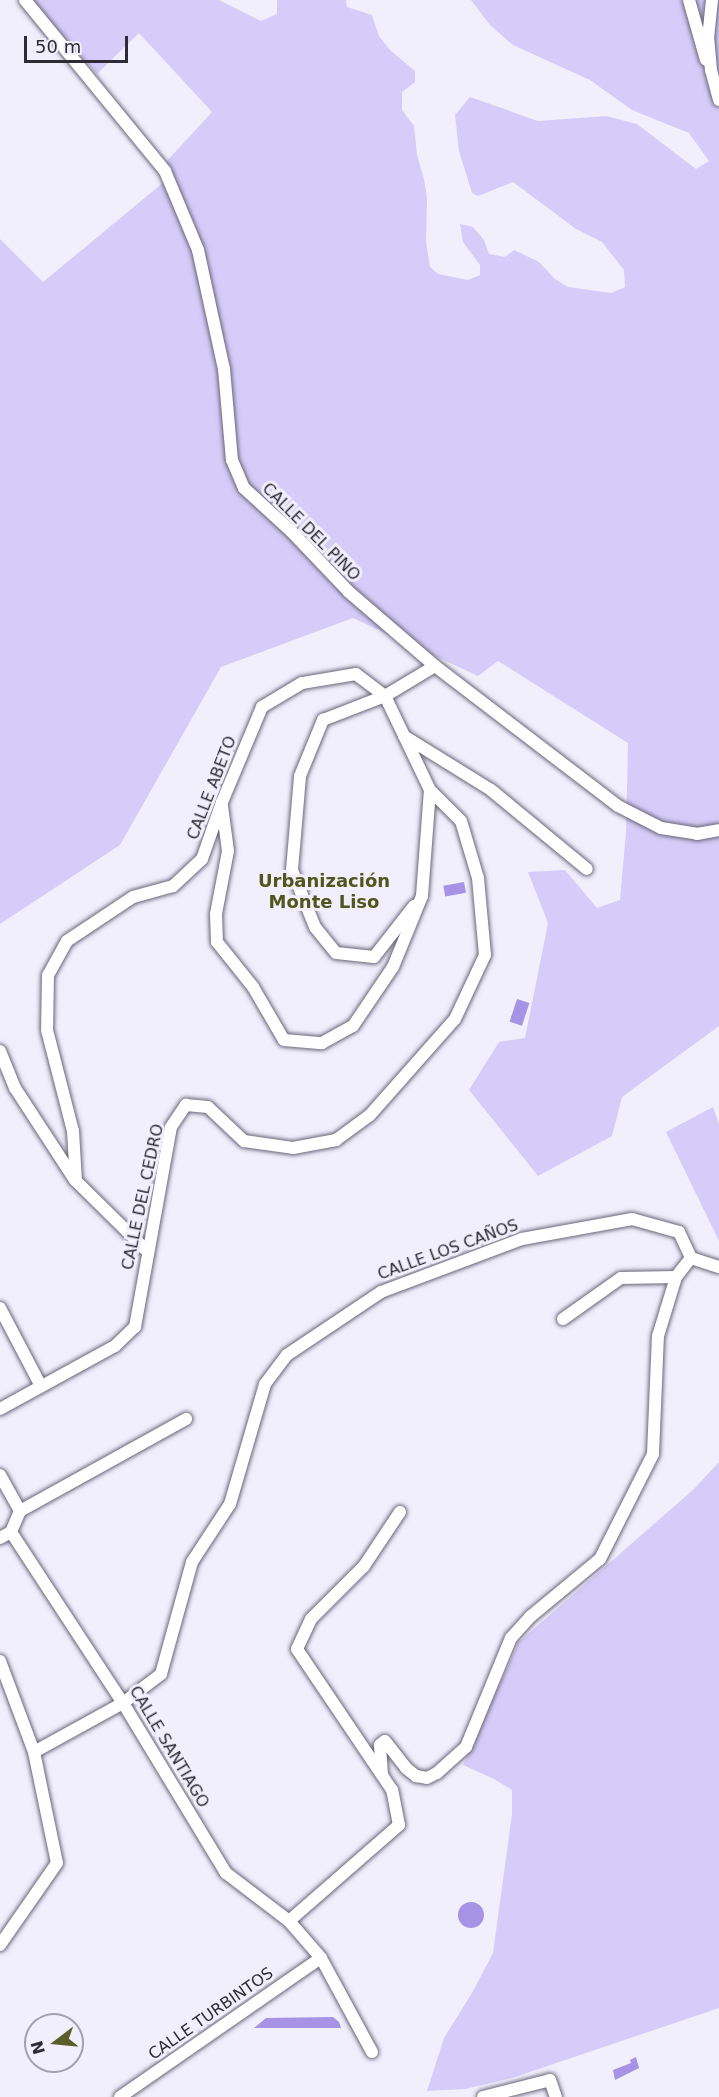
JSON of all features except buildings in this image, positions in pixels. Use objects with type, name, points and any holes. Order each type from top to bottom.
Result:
[{"type":"street","name":"CALLE DEL PINO","points":[[25,0],[92,78],[165,171],[198,250],[224,369],[232,460],[244,488],[291,531],[349,592],[435,666],[618,806],[661,828],[697,834],[719,830]]},
{"type":"street","points":[[689,0],[702,50],[711,70],[719,100]]},
{"type":"street","points":[[711,70],[708,36],[712,0]]},
{"type":"street","points":[[422,896],[374,957],[336,953],[315,927],[292,870],[300,776],[322,720],[385,696],[435,666]]},
{"type":"street","name":"CALLE ABETO","points":[[76,1181],[73,1131],[47,1030],[48,975],[66,941],[133,897],[173,886],[202,859],[222,802],[262,707],[302,683],[356,674],[385,696]]},
{"type":"street","name":"CALLE DEL CEDRO","points":[[0,1409],[115,1346],[135,1327],[171,1127],[186,1105],[208,1107],[244,1141],[293,1148],[336,1140],[370,1114],[455,1019],[485,955],[479,889],[461,821],[430,790],[385,696]]},
{"type":"street","points":[[404,736],[491,790],[587,869]]},
{"type":"street","points":[[222,802],[228,851],[216,914],[217,942],[253,987],[284,1040],[322,1043],[353,1026],[393,967],[422,896],[430,790]]},
{"type":"street","points":[[0,1051],[15,1088],[76,1181],[147,1251]]},
{"type":"street","name":"CALLE LOS CAÑOS","points":[[34,1752],[123,1703],[161,1674],[192,1562],[230,1504],[265,1384],[287,1355],[381,1292],[522,1239],[632,1219],[679,1233],[691,1258]]},
{"type":"street","points":[[382,1775],[380,1745],[385,1740],[406,1768],[417,1776],[427,1778],[437,1773],[466,1747],[511,1638],[531,1616],[600,1559],[653,1454],[658,1336],[676,1277],[691,1258],[719,1267]]},
{"type":"street","points":[[563,1319],[621,1278],[676,1277]]},
{"type":"street","points":[[0,1308],[41,1386]]},
{"type":"street","points":[[5,1535],[20,1511],[186,1419]]},
{"type":"street","points":[[0,1475],[20,1511]]},
{"type":"street","points":[[289,1921],[399,1825],[392,1790],[297,1649],[311,1619],[364,1566],[400,1512]]},
{"type":"street","name":"CALLE SANTIAGO","points":[[5,1535],[123,1703],[226,1873],[289,1921],[321,1958],[372,2052]]},
{"type":"street","points":[[0,1661],[34,1752],[57,1863],[0,1945]]},
{"type":"street","name":"CALLE TURBINTOS","points":[[120,2097],[321,1958]]},
{"type":"street","points":[[483,2097],[550,2080],[556,2097]]},
{"type":"shaded area","points":[[31,0],[219,0],[261,21],[277,14],[277,0],[346,0],[347,7],[372,15],[379,36],[390,50],[415,71],[415,82],[402,92],[402,110],[414,126],[417,155],[424,179],[427,198],[426,242],[430,267],[438,274],[468,280],[480,275],[480,265],[463,242],[460,224],[473,227],[484,240],[489,254],[505,257],[514,250],[539,262],[555,279],[568,287],[611,293],[625,287],[624,270],[602,242],[576,229],[513,182],[478,196],[472,193],[459,151],[455,115],[470,97],[538,121],[606,116],[637,124],[696,169],[709,161],[689,133],[632,110],[590,80],[513,45],[490,25],[471,0],[719,0],[719,1026],[622,1097],[612,1136],[538,1176],[469,1090],[499,1042],[525,1038],[548,923],[528,872],[565,870],[597,908],[620,900],[626,833],[628,743],[498,661],[478,676],[353,618],[221,667],[120,845],[0,924],[0,239],[43,282],[164,182],[167,161],[212,112],[139,33],[97,74]]},
{"type":"shaded area","points":[[464,882],[466,893],[445,896],[443,886]]},
{"type":"shaded area","points":[[517,999],[529,1003],[522,1026],[510,1022]]},
{"type":"shaded area","points":[[713,1107],[719,1124],[719,1241],[666,1132]]},
{"type":"shaded area","points":[[719,1462],[719,2008],[512,2078],[465,2089],[427,2091],[444,2038],[493,1953],[512,1814],[512,1790],[463,1765],[519,1642],[694,1489]]},
{"type":"shaded area","points":[[471,1902],[480,1906],[484,1915],[480,1924],[471,1928],[462,1924],[458,1915],[462,1906]]},
{"type":"shaded area","points":[[333,2017],[339,2022],[341,2028],[254,2028],[266,2018]]},
{"type":"shaded area","points":[[636,2057],[639,2068],[615,2080],[613,2070],[631,2063],[630,2060]]},
{"type":"district","name":"Urbanización Monte Liso","points":[[324,892]]}]
